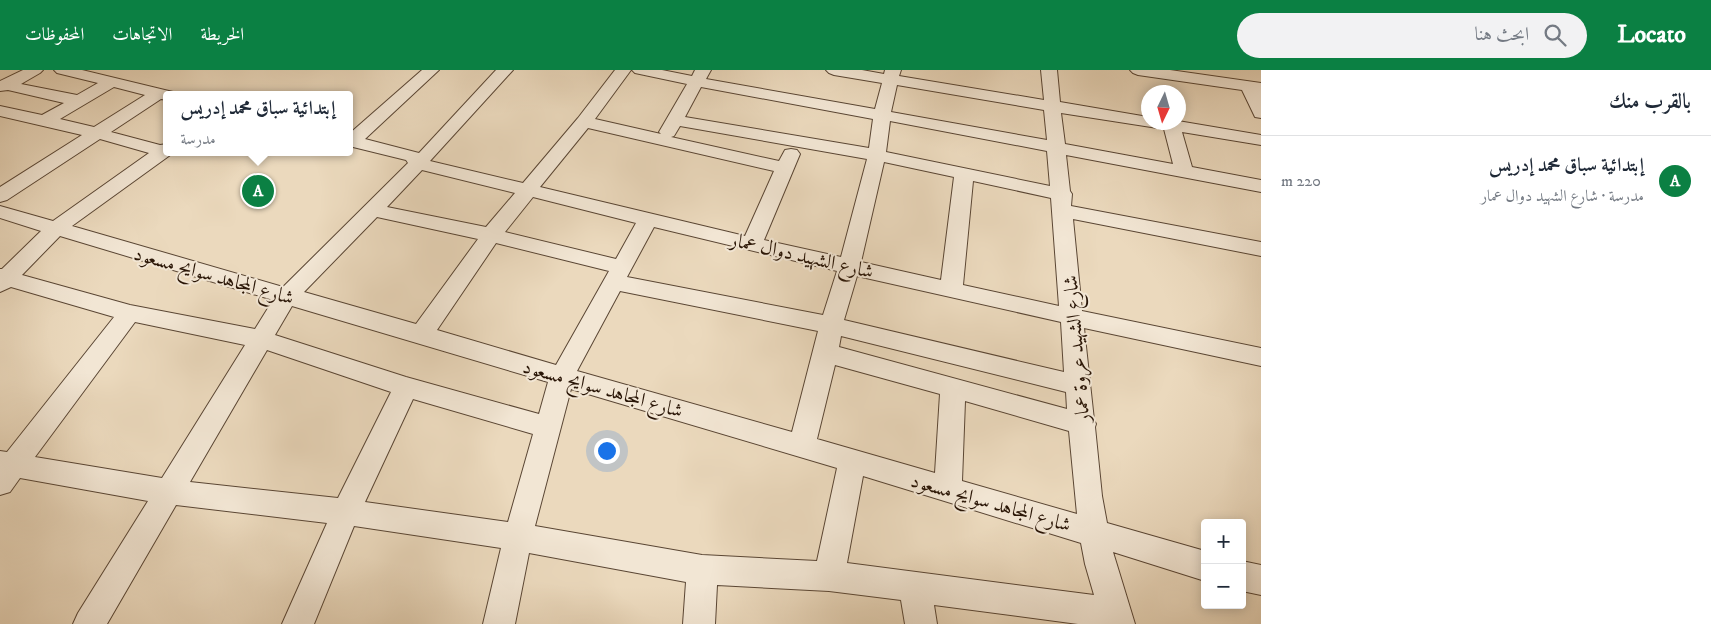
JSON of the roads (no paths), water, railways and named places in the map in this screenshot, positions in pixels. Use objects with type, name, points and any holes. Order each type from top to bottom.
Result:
[{"type":"street","points":[[3,86],[35,70]]},
{"type":"street","points":[[62,70],[163,94]]},
{"type":"street","points":[[353,139],[431,70]]},
{"type":"street","points":[[89,624],[287,296],[418,164],[505,70]]},
{"type":"street","points":[[421,335],[491,235],[584,122],[623,70]]},
{"type":"street","points":[[640,70],[700,75],[736,90],[1058,147],[1261,186]]},
{"type":"street","points":[[834,70],[892,75],[1052,106],[1141,121]]},
{"type":"street","name":"شارع الشهيد عروة عمار","points":[[1049,70],[1058,147],[1088,496],[1100,564],[1117,619]]},
{"type":"street","points":[[1138,70],[1257,86]]},
{"type":"street","points":[[1181,70],[1218,73],[1257,86]]},
{"type":"street","points":[[663,139],[700,75]]},
{"type":"street","points":[[802,446],[826,353],[831,325],[849,266],[877,156],[882,116],[892,75]]},
{"type":"street","points":[[45,121],[114,82]]},
{"type":"street","points":[[3,86],[80,101]]},
{"type":"street","points":[[1257,86],[1261,113]]},
{"type":"street","points":[[0,196],[97,133],[163,94]]},
{"type":"street","points":[[0,111],[163,150]]},
{"type":"street","points":[[0,127],[20,116]]},
{"type":"street","points":[[675,120],[877,156],[964,174],[1063,203],[1261,250]]},
{"type":"street","points":[[584,122],[785,168]]},
{"type":"street","points":[[1186,127],[1261,140]]},
{"type":"street","points":[[1173,130],[1184,172]]},
{"type":"street","name":"شارع الشهيد دوال عمار","points":[[353,141],[412,156],[418,164],[752,244],[1073,318],[1261,357]]},
{"type":"street","points":[[752,244],[796,141]]},
{"type":"street","points":[[2,279],[56,228],[163,152]]},
{"type":"street","points":[[951,290],[964,174]]},
{"type":"street","points":[[373,210],[491,235],[616,274],[1079,385]]},
{"type":"street","name":"شارع المجاهد سوايح مسعود","points":[[0,212],[802,446],[1201,565]]},
{"type":"street","points":[[498,624],[518,537],[562,376],[616,274],[648,219]]},
{"type":"street","points":[[2,279],[130,313],[261,340],[406,387],[548,428]]},
{"type":"street","points":[[5,470],[130,313]]},
{"type":"street","points":[[826,353],[1083,424]]},
{"type":"street","points":[[298,624],[346,512],[406,387]]},
{"type":"street","points":[[948,489],[952,387]]},
{"type":"street","points":[[829,576],[852,461]]},
{"type":"street","points":[[5,470],[170,492],[346,512],[518,537],[702,570],[829,576],[1117,619]]},
{"type":"street","points":[[699,624],[702,570]]},
{"type":"street","points":[[1246,577],[1261,580]]},
{"type":"street","points":[[915,588],[921,624]]},
{"type":"place","name":"إبتدائية سباق محمد إدريس","points":[[258,191]]}]
